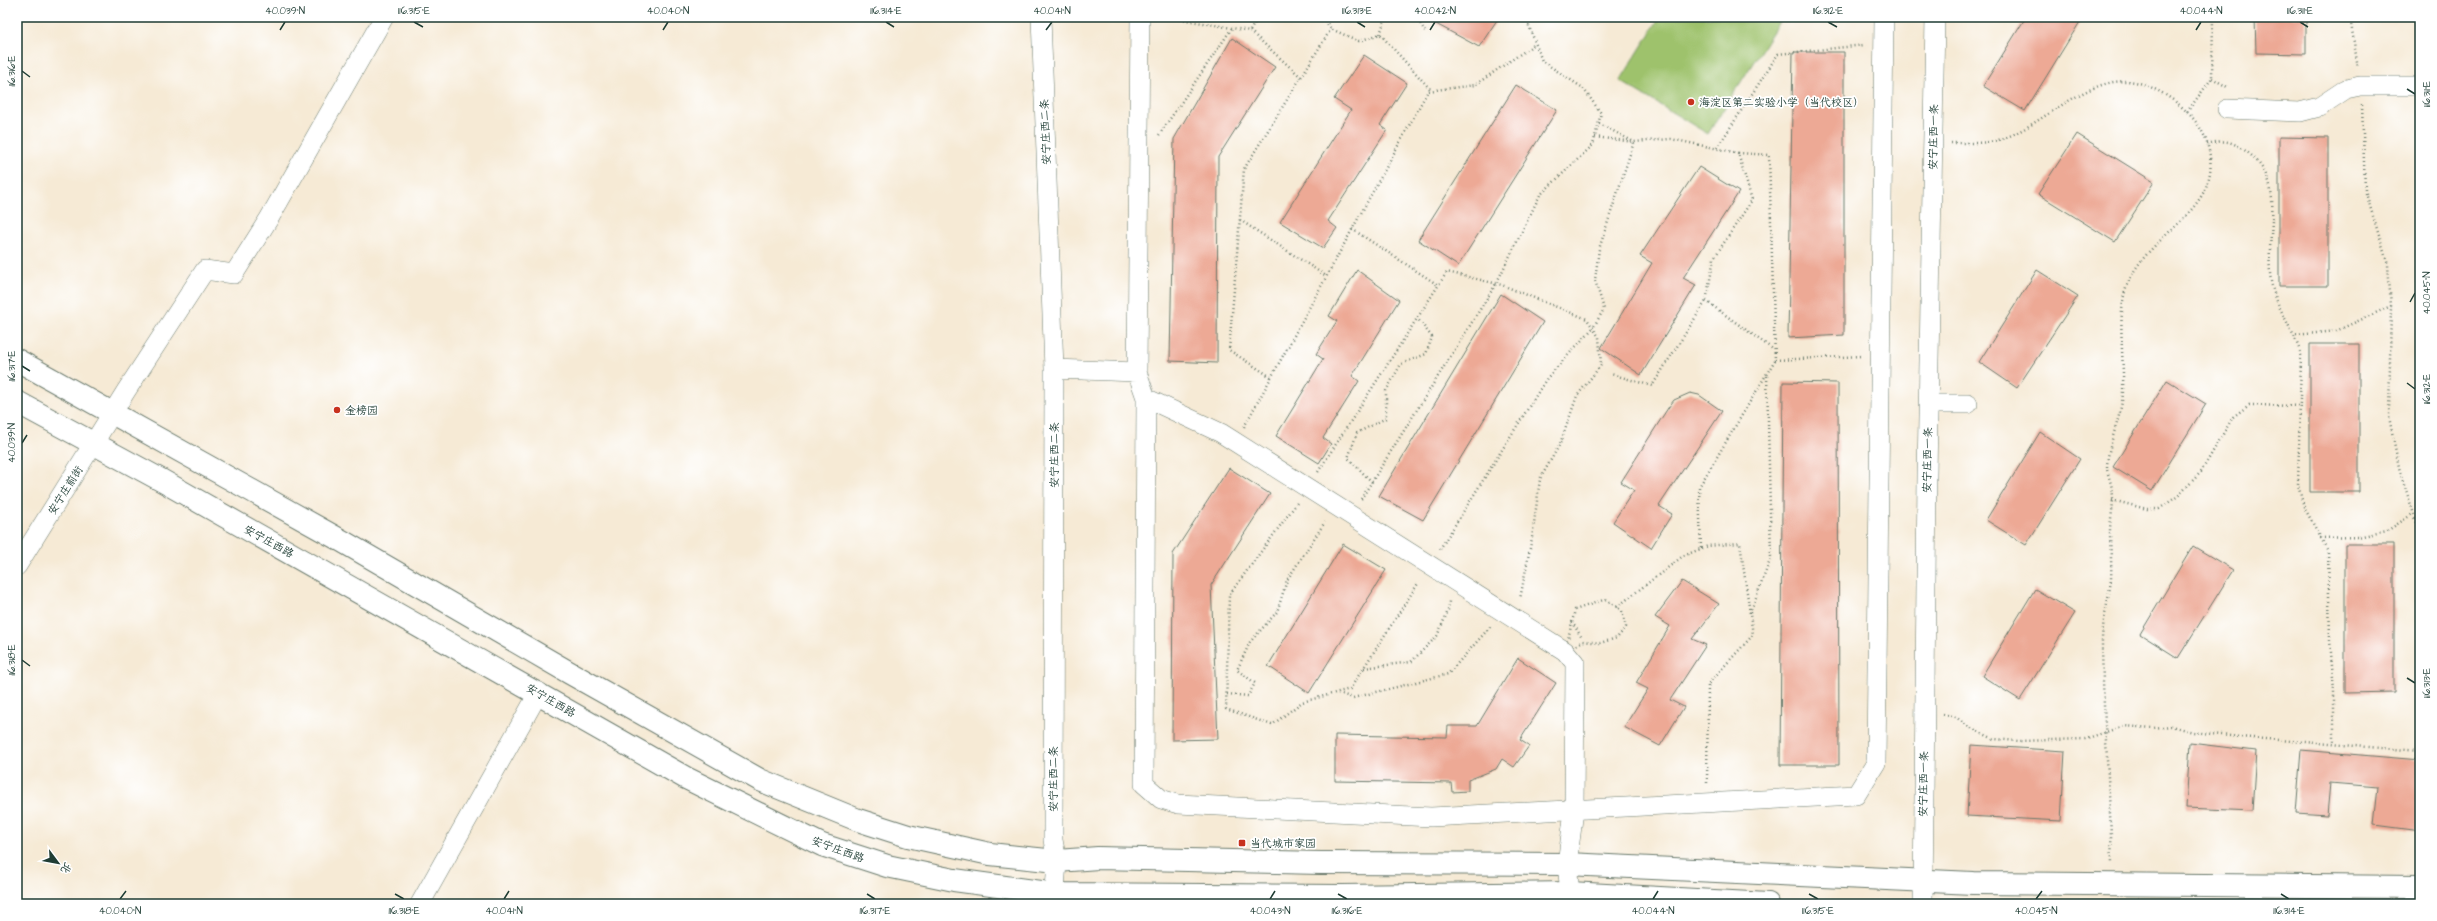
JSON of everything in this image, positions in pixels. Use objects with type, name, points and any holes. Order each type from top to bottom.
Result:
[{"type":"main road","points":[[17,360],[342,541],[570,674],[760,780],[858,820],[908,836],[990,854],[1057,861],[1098,858],[1321,863],[1567,864],[1922,880],[2113,884],[2420,887]]},
{"type":"main road","name":"安宁庄西路","points":[[17,402],[168,484],[539,692],[686,778],[822,845],[887,866],[1055,899],[1342,900],[1570,893],[1611,900],[1768,904]]},
{"type":"street","name":"安宁庄前街","points":[[17,566],[112,414],[205,270],[234,274],[270,217],[384,17]]},
{"type":"street","name":"安宁庄西二条","points":[[1041,17],[1054,369],[1053,840],[1057,861],[1055,899]]},
{"type":"street","points":[[1140,17],[1137,372],[1146,398],[1144,784],[1161,799],[1178,804],[1432,817],[1574,811],[1856,795],[1876,763],[1884,17]]},
{"type":"street","name":"安宁庄西一条","points":[[1922,904],[1928,404],[1935,17]]},
{"type":"street","points":[[2227,109],[2300,112],[2319,107],[2346,89],[2360,86],[2420,86]]},
{"type":"street","points":[[1054,369],[1137,372]]},
{"type":"street","points":[[1146,398],[1222,433],[1309,486],[1344,510],[1565,651],[1575,663],[1574,811],[1567,864],[1570,893]]},
{"type":"street","points":[[1928,404],[1968,404]]},
{"type":"street","points":[[420,904],[539,692]]},
{"type":"path","points":[[1168,17],[1250,31],[1302,77]]},
{"type":"path","points":[[1250,31],[1258,17]]},
{"type":"path","points":[[1324,17],[1331,29],[1359,41],[1380,34]]},
{"type":"path","points":[[1380,34],[1386,17]]},
{"type":"path","points":[[1416,17],[1425,30]]},
{"type":"path","points":[[1227,694],[1248,696],[1255,683],[1237,670],[1250,642],[1277,612],[1287,580],[1344,510],[1372,482],[1496,284],[1540,195],[1593,145],[1601,113],[1583,88],[1542,61],[1529,26],[1534,17]]},
{"type":"path","points":[[2187,112],[2212,78],[2213,17]]},
{"type":"path","points":[[2350,17],[2360,86],[2366,190],[2388,265],[2391,306],[2389,417],[2400,472],[2420,532]]},
{"type":"path","points":[[1157,139],[1232,28]]},
{"type":"path","points":[[1271,377],[1229,350],[1244,168],[1331,29]]},
{"type":"path","points":[[1380,34],[1432,91]]},
{"type":"path","points":[[1717,148],[1778,54],[1884,43]]},
{"type":"path","points":[[1236,442],[1428,91],[1475,85],[1535,44]]},
{"type":"path","points":[[1943,143],[1998,140],[2020,131],[2078,96],[2103,85],[2126,82],[2145,84],[2155,89],[2187,112],[2204,133],[2212,159],[2208,185],[2194,209],[2141,259],[2129,277],[2123,302],[2123,393],[2119,422],[2109,450],[2107,470],[2113,491],[2110,531],[2111,577],[2102,637],[2104,733],[2113,884]]},
{"type":"path","points":[[1598,123],[1634,142]]},
{"type":"path","points":[[1595,137],[1634,142],[1670,139],[1738,153],[1769,155],[1775,360],[1699,487],[1701,548]]},
{"type":"path","points":[[2207,144],[2219,141],[2234,143],[2265,170],[2271,187],[2270,262],[2274,293],[2296,335],[2302,354],[2298,485],[2304,507],[2328,551],[2330,640],[2334,690],[2334,743]]},
{"type":"path","points":[[1337,692],[1353,698],[1448,674],[1510,616],[1532,538],[1540,479],[1560,444],[1577,396],[1601,366],[1599,337],[1593,328],[1587,319],[1496,284],[1447,272],[1309,486],[1228,595],[1226,709],[1272,725],[1302,702],[1337,692],[1350,689],[1430,565],[1547,378],[1593,328],[1604,309],[1595,280],[1599,249],[1634,142]]},
{"type":"path","points":[[1611,374],[1652,386],[1706,301],[1714,258],[1752,200],[1738,153]]},
{"type":"path","points":[[1240,220],[1326,276]]},
{"type":"path","points":[[1352,229],[1438,285]]},
{"type":"path","points":[[1706,301],[1774,350]]},
{"type":"path","points":[[2296,335],[2336,331],[2365,320],[2391,306]]},
{"type":"path","points":[[1372,482],[1348,458],[1357,433],[1386,418],[1386,392],[1401,364],[1426,354],[1432,337],[1417,318]]},
{"type":"path","points":[[1775,360],[1880,356]]},
{"type":"path","points":[[1750,613],[1771,558],[1767,372]]},
{"type":"path","points":[[2112,500],[2147,509],[2159,509],[2178,496],[2201,472],[2233,417],[2249,405],[2301,406]]},
{"type":"path","points":[[2320,538],[2358,537],[2387,531],[2414,513]]},
{"type":"path","points":[[1617,607],[1682,556],[1701,548],[1740,543],[1753,635],[1708,684],[1707,803]]},
{"type":"path","points":[[1364,668],[1411,662],[1437,636],[1448,611],[1451,578]]},
{"type":"path","points":[[1606,599],[1622,611],[1626,627],[1617,638],[1600,643],[1583,641],[1565,651],[1575,610],[1606,599]]},
{"type":"path","points":[[1572,622],[1583,641]]},
{"type":"path","points":[[1941,714],[1948,714],[1956,717],[1967,726],[1994,739],[2019,741],[2085,739],[2124,726],[2153,728],[2171,726],[2193,732],[2240,737],[2420,750]]},
{"type":"green space","name":"海淀区第二实验小学（当代校区）","points":[[1660,17],[1782,17],[1708,134],[1620,81]]},
{"type":"building","points":[[1423,17],[1499,17],[1479,47]]},
{"type":"building","points":[[2026,17],[2083,17],[2025,111],[1983,86]]},
{"type":"building","points":[[2255,17],[2306,17],[2306,54],[2256,53]]},
{"type":"building","points":[[1232,38],[1275,67],[1218,157],[1217,363],[1170,361],[1174,139]]},
{"type":"building","points":[[1793,52],[1844,52],[1844,335],[1788,338]]},
{"type":"building","points":[[1364,55],[1407,83],[1380,125],[1387,130],[1328,221],[1337,228],[1323,248],[1280,222],[1351,110],[1334,99]]},
{"type":"building","points":[[1516,85],[1557,110],[1458,266],[1418,240]]},
{"type":"building","points":[[2077,134],[2154,182],[2115,242],[2038,194]]},
{"type":"building","points":[[2279,137],[2328,138],[2328,286],[2279,286]]},
{"type":"building","points":[[1699,167],[1739,192],[1683,278],[1696,285],[1641,375],[1601,348],[1652,263],[1640,256]]},
{"type":"building","points":[[1357,270],[1399,300],[1352,376],[1359,381],[1323,438],[1331,444],[1319,463],[1276,436],[1323,359],[1316,354],[1337,321],[1329,316]]},
{"type":"building","points":[[2037,270],[2078,296],[2017,388],[1979,362]]},
{"type":"building","points":[[1501,294],[1543,322],[1423,520],[1379,496]]},
{"type":"building","points":[[2310,344],[2359,344],[2359,492],[2310,492]]},
{"type":"building","points":[[2167,380],[2206,404],[2152,491],[2113,467]]},
{"type":"building","points":[[1783,382],[1838,383],[1839,765],[1780,765]]},
{"type":"building","points":[[1690,393],[1699,395],[1722,411],[1659,506],[1672,514],[1651,548],[1613,522],[1634,490],[1621,482],[1674,400]]},
{"type":"building","points":[[2040,432],[2080,459],[2026,545],[1986,520]]},
{"type":"building","points":[[1229,468],[1270,494],[1211,585],[1218,739],[1172,740],[1173,554]]},
{"type":"building","points":[[1343,544],[1386,570],[1309,693],[1268,666]]},
{"type":"building","points":[[2345,544],[2394,544],[2394,692],[2345,693]]},
{"type":"building","points":[[2193,546],[2233,570],[2178,658],[2140,634]]},
{"type":"building","points":[[1682,581],[1719,604],[1692,639],[1706,645],[1670,700],[1684,707],[1660,746],[1624,727],[1648,689],[1636,683],[1670,626],[1655,617]]},
{"type":"building","points":[[2035,589],[2075,613],[2020,700],[1982,676]]},
{"type":"building","points":[[1518,658],[1556,683],[1520,740],[1529,746],[1514,767],[1502,759],[1496,769],[1468,780],[1468,791],[1452,792],[1451,783],[1335,781],[1335,735],[1447,737],[1448,726],[1477,726]]},
{"type":"building","points":[[2190,743],[2256,751],[2252,811],[2186,808]]},
{"type":"building","points":[[1971,745],[2065,751],[2061,821],[1967,816]]},
{"type":"building","points":[[2301,750],[2420,760],[2420,831],[2374,825],[2378,787],[2330,783],[2327,815],[2296,813]]},
{"type":"place","name":"海淀区第二实验小学（当代校区）","points":[[1691,102]]},
{"type":"place","name":"金榜园","points":[[337,410]]},
{"type":"place","name":"当代城市家园","points":[[1242,843]]}]
